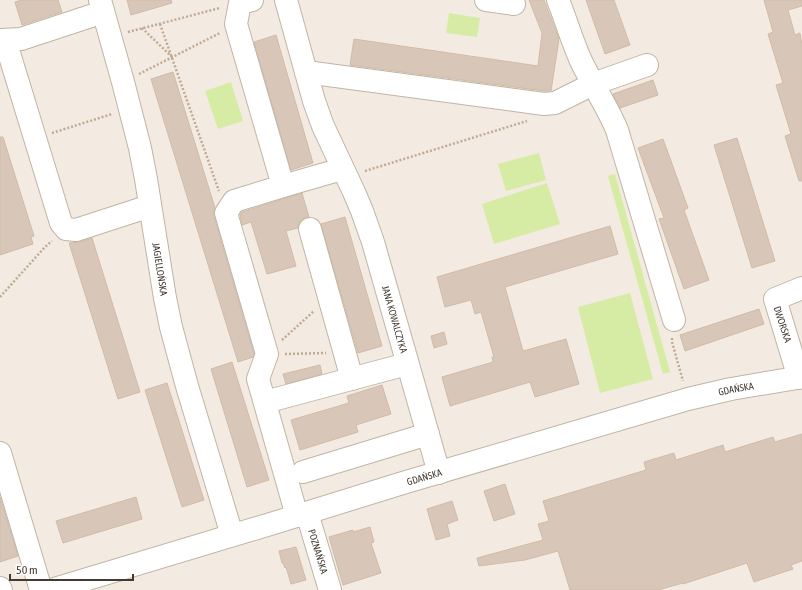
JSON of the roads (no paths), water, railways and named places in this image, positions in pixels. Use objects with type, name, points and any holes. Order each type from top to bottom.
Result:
[{"type":"street","name":"JANA KOWALCZYKA","points":[[286,0],[322,126],[362,211],[439,473]]},
{"type":"street","points":[[486,0],[514,4]]},
{"type":"street","points":[[558,0],[573,42],[617,130],[674,320]]},
{"type":"street","points":[[102,6],[21,39],[2,40],[61,223],[66,229],[76,230],[150,206]]},
{"type":"street","name":"JAGIELLOŃSKA","points":[[102,6],[130,109],[146,179],[165,298],[177,353],[232,535]]},
{"type":"street","points":[[243,9],[283,186],[344,173]]},
{"type":"street","points":[[306,72],[544,104],[555,103],[593,84],[647,65]]},
{"type":"street","name":"POZNAŃSKA","points":[[283,186],[234,201],[226,213],[267,354],[258,379],[302,514],[330,590]]},
{"type":"street","points":[[310,229],[352,379]]},
{"type":"street","name":"DWORSKA","points":[[801,378],[775,299],[802,288]]},
{"type":"street","points":[[265,402],[407,364]]},
{"type":"street","name":"GDAŃSKA","points":[[51,590],[688,399],[731,389],[801,378]]},
{"type":"street","points":[[304,472],[428,434]]},
{"type":"street","points":[[0,453],[41,590]]}]
